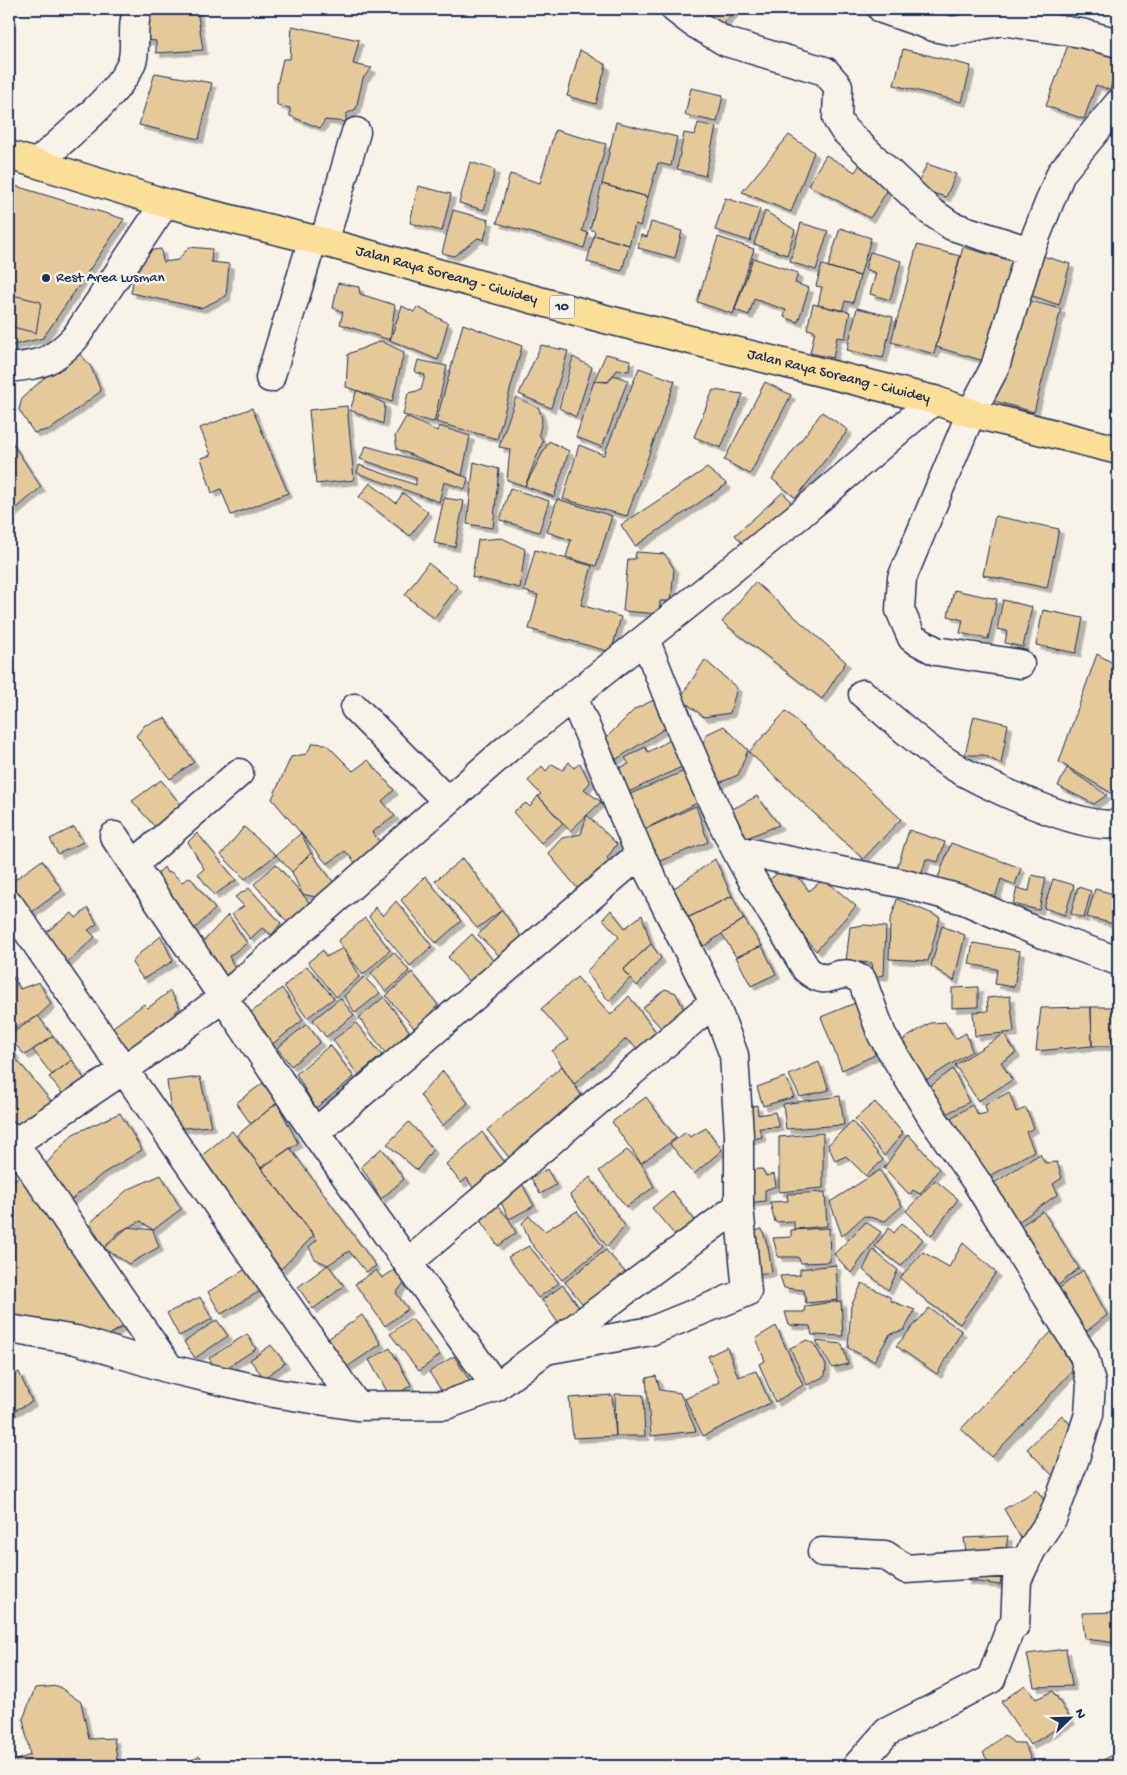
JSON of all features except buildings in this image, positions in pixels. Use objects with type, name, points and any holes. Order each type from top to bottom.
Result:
[{"type":"highway","name":"Jalan Raya Soreang - Ciwidey","points":[[9,155],[164,203],[319,240],[604,319],[934,400],[971,413],[1118,450]]},
{"type":"street","points":[[37,163],[120,82],[133,59],[134,18],[138,9]]},
{"type":"street","points":[[676,9],[692,22],[726,42],[825,71],[838,86],[838,119],[844,130],[930,211],[952,226],[1030,251]]},
{"type":"street","points":[[882,9],[934,27],[953,31],[1002,21],[1081,32],[1118,42]]},
{"type":"street","points":[[1020,664],[936,651],[912,638],[900,610],[902,578],[971,413],[995,367],[1030,251],[1061,173],[1118,104]]},
{"type":"street","points":[[270,378],[356,132]]},
{"type":"street","points":[[9,368],[38,365],[58,356],[76,338],[164,203]]},
{"type":"street","points":[[170,1369],[10,1142],[125,1069],[223,998],[507,750],[796,518],[934,400]]},
{"type":"street","points":[[645,639],[677,719],[736,850],[806,969],[816,977],[828,978],[850,974],[862,980],[882,1035],[932,1119],[976,1181],[1084,1356],[1091,1383],[1089,1414],[1074,1461],[1053,1517],[1026,1561],[1017,1580],[1015,1625],[1010,1629],[991,1679],[887,1732],[857,1766]]},
{"type":"street","points":[[863,694],[950,764],[976,778],[1011,795],[1061,815],[1096,824],[1118,823]]},
{"type":"street","points":[[546,1350],[651,1332],[747,1292],[739,1206],[739,1135],[734,1055],[714,1002],[640,854],[573,697]]},
{"type":"street","points":[[355,708],[447,801]]},
{"type":"street","points":[[134,864],[239,774]]},
{"type":"street","points":[[114,836],[315,1133],[409,1262],[496,1387]]},
{"type":"street","points":[[736,850],[905,884],[964,900],[1040,933],[1118,961]]},
{"type":"street","points":[[315,1133],[640,854]]},
{"type":"street","points":[[9,904],[357,1406]]},
{"type":"street","points":[[409,1262],[714,1002]]},
{"type":"street","points":[[9,1329],[76,1340],[170,1369],[274,1393],[357,1406],[446,1406],[496,1387],[739,1206]]},
{"type":"street","points":[[822,1552],[885,1555],[906,1569],[1026,1561]]},
{"type":"place","name":"Rest Area Lusman","points":[[46,278]]}]
